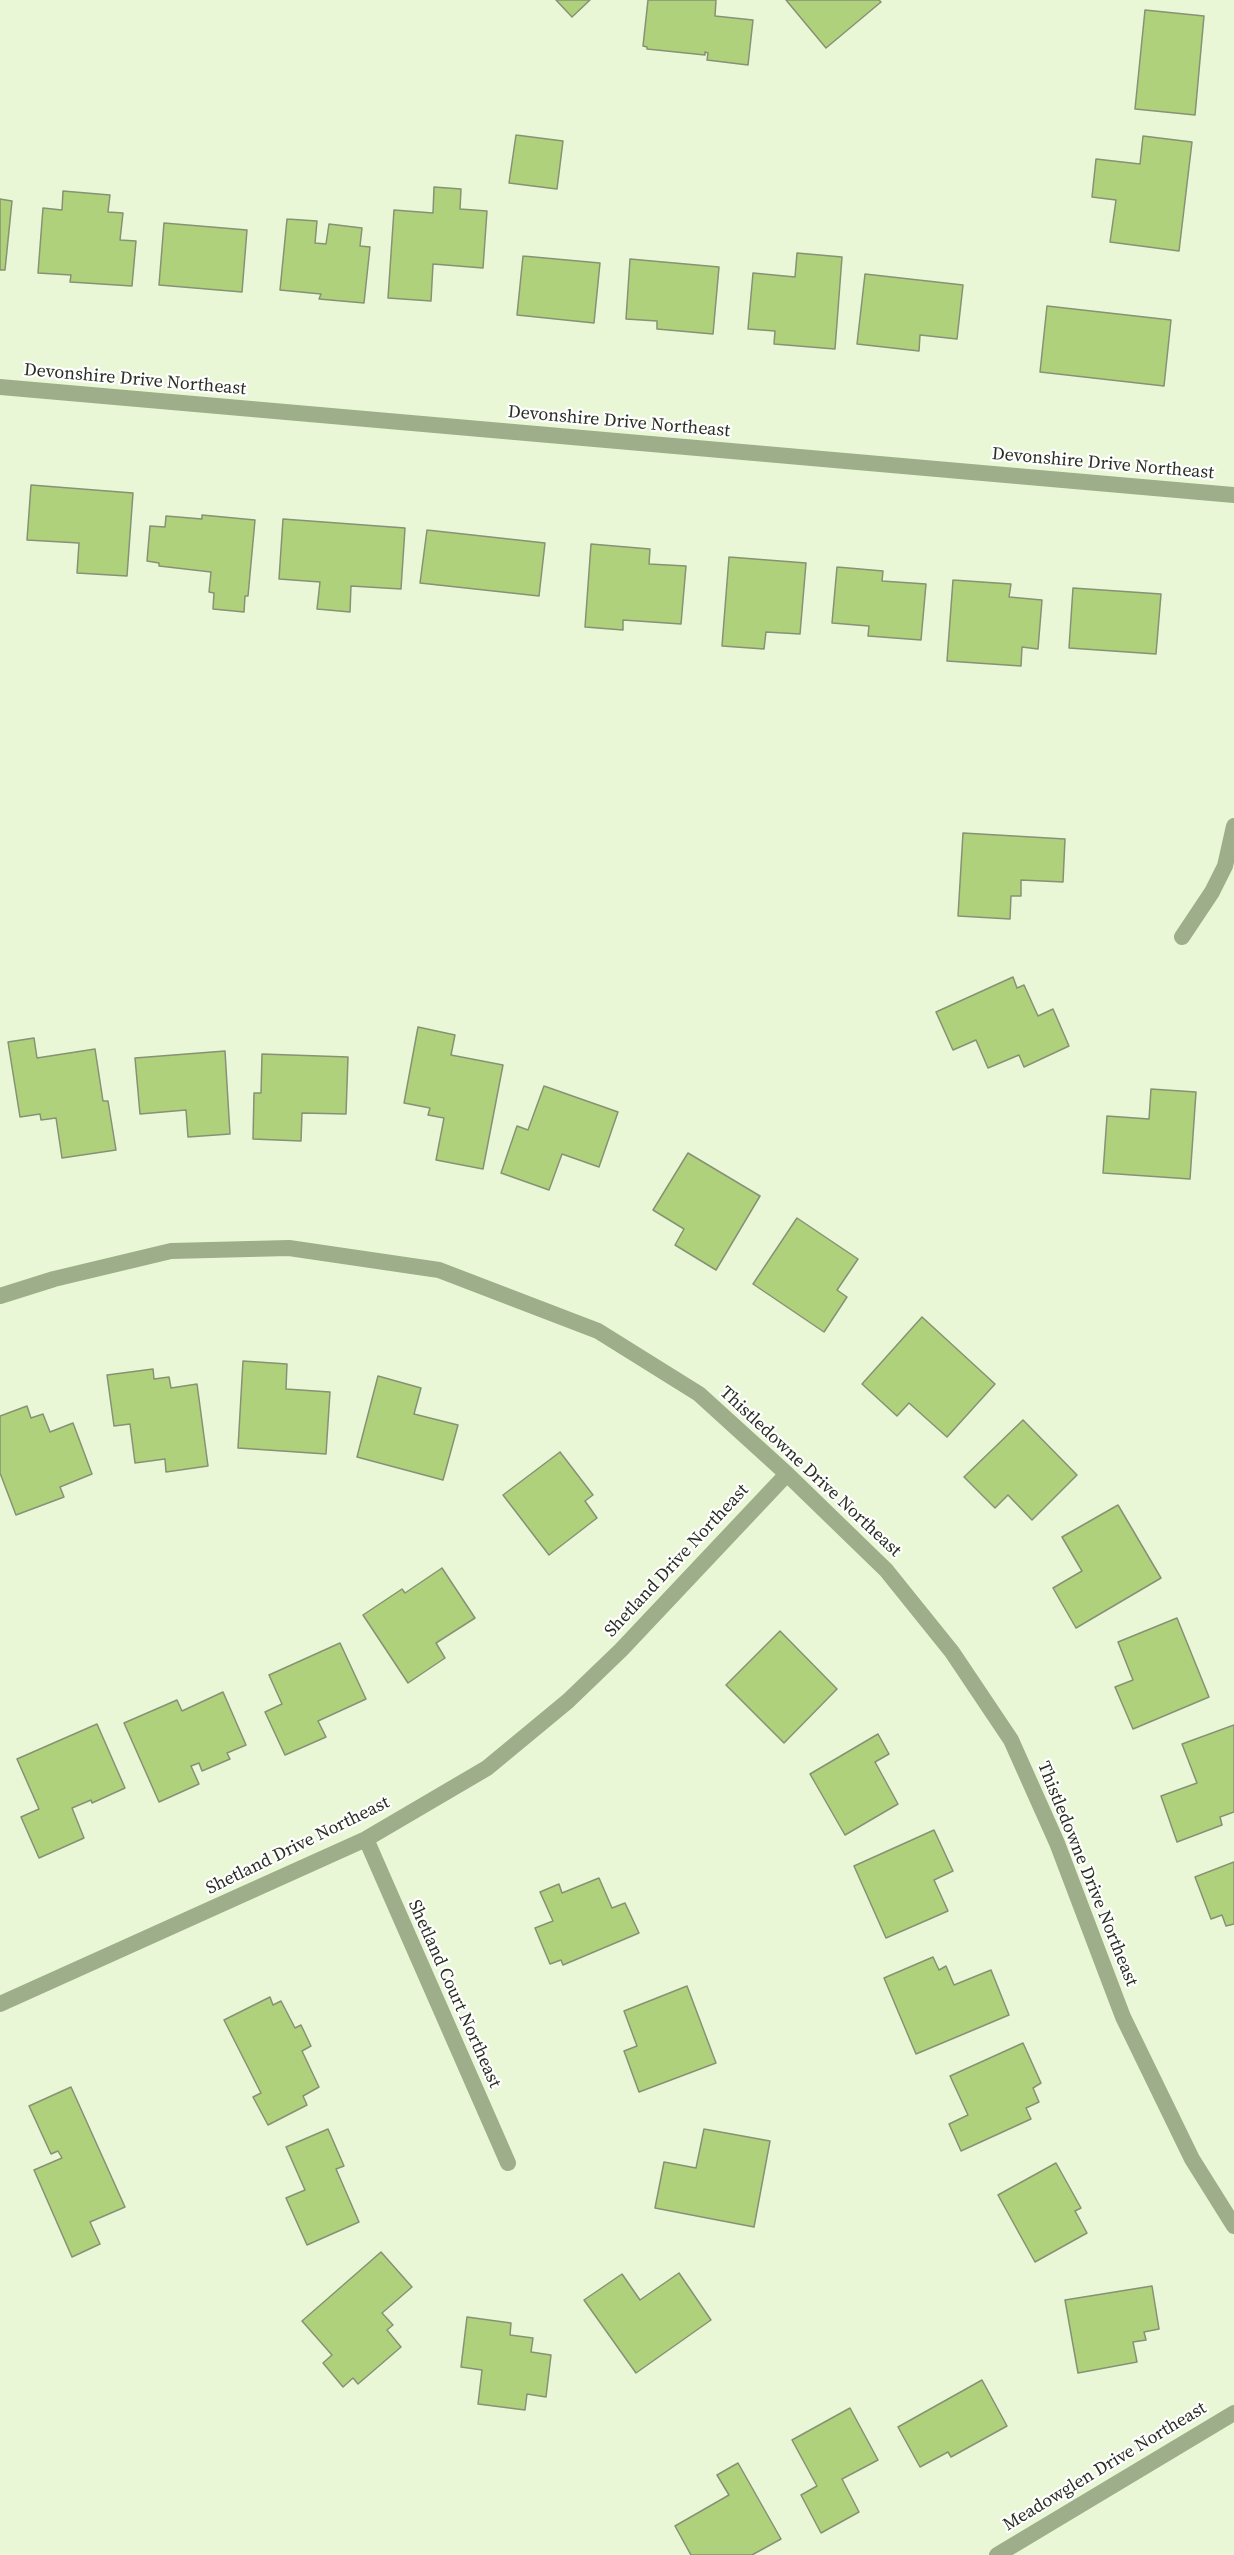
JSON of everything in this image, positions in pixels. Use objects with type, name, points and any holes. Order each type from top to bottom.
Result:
[{"type":"street","name":"Devonshire Drive Northeast","points":[[0,387],[1234,495]]},
{"type":"street","points":[[1182,937],[1212,892],[1225,866],[1234,826]]},
{"type":"street","name":"Thistledowne Drive Northeast","points":[[0,1296],[54,1279],[171,1251],[289,1248],[439,1270],[598,1331],[699,1394],[787,1474],[886,1570],[952,1652],[1011,1740],[1057,1843],[1123,2018],[1192,2159],[1234,2226]]},
{"type":"street","name":"Shetland Drive Northeast","points":[[0,2004],[366,1839],[487,1768],[568,1701],[621,1650],[787,1474]]},
{"type":"street","name":"Shetland Court Northeast","points":[[366,1839],[508,2163]]},
{"type":"street","name":"Meadowglen Drive Northeast","points":[[997,2555],[1234,2413]]},
{"type":"building","points":[[556,0],[590,0],[572,17]]},
{"type":"building","points":[[648,0],[716,0],[715,16],[753,20],[748,65],[707,60],[708,53],[705,52],[705,55],[647,49],[643,46]]},
{"type":"building","points":[[786,0],[879,0],[881,2],[826,48]]},
{"type":"building","points":[[1145,10],[1204,16],[1195,115],[1135,109]]},
{"type":"building","points":[[516,135],[563,141],[557,189],[509,183]]},
{"type":"building","points":[[1143,136],[1192,142],[1179,251],[1110,242],[1116,200],[1092,197],[1096,159],[1140,164]]},
{"type":"building","points":[[434,187],[461,189],[460,209],[487,211],[483,268],[433,264],[431,301],[388,298],[394,210],[433,213]]},
{"type":"building","points":[[63,191],[110,195],[108,212],[123,213],[120,240],[136,241],[132,286],[70,282],[71,275],[38,273],[43,208],[62,210]]},
{"type":"building","points":[[0,199],[12,201],[5,270],[0,270]]},
{"type":"building","points":[[287,219],[317,221],[315,243],[326,244],[329,224],[362,228],[360,246],[370,247],[364,303],[319,299],[321,294],[280,290]]},
{"type":"building","points":[[164,223],[247,230],[242,292],[159,285]]},
{"type":"building","points":[[797,253],[842,257],[835,349],[774,344],[775,331],[748,329],[753,273],[795,277]]},
{"type":"building","points":[[523,256],[600,263],[594,323],[517,315]]},
{"type":"building","points":[[630,259],[719,267],[713,334],[657,329],[657,321],[626,319]]},
{"type":"building","points":[[865,274],[963,285],[957,339],[920,335],[919,351],[857,344]]},
{"type":"building","points":[[1047,306],[1171,320],[1164,386],[1040,372]]},
{"type":"building","points":[[31,485],[133,493],[127,576],[77,573],[79,543],[27,540]]},
{"type":"building","points":[[202,515],[255,520],[248,596],[245,596],[244,612],[213,609],[214,593],[209,592],[211,572],[159,566],[159,563],[147,561],[150,526],[165,527],[166,516],[202,519]]},
{"type":"building","points":[[283,519],[405,528],[401,589],[351,586],[350,612],[317,609],[320,582],[279,579]]},
{"type":"building","points":[[427,530],[545,543],[539,596],[420,583]]},
{"type":"building","points":[[591,544],[650,549],[649,564],[686,566],[681,624],[623,620],[623,630],[585,627]]},
{"type":"building","points":[[729,557],[806,563],[800,634],[766,632],[764,649],[722,646]]},
{"type":"building","points":[[837,567],[883,571],[882,581],[926,584],[921,640],[868,636],[869,626],[832,623]]},
{"type":"building","points":[[953,580],[1011,584],[1009,597],[1042,600],[1038,649],[1022,647],[1021,666],[947,661]]},
{"type":"building","points":[[1073,588],[1161,594],[1156,654],[1069,648]]},
{"type":"building","points":[[963,833],[1065,839],[1063,882],[1021,880],[1021,896],[1011,896],[1010,919],[958,916]]},
{"type":"building","points":[[1013,977],[1017,988],[1024,985],[1038,1016],[1053,1009],[1069,1046],[1024,1067],[1019,1055],[988,1068],[976,1040],[953,1050],[936,1012]]},
{"type":"building","points":[[418,1027],[455,1035],[451,1055],[503,1065],[483,1169],[436,1160],[444,1118],[428,1115],[430,1108],[404,1103]]},
{"type":"building","points":[[34,1038],[37,1058],[95,1049],[103,1101],[108,1101],[116,1150],[62,1158],[56,1118],[41,1120],[40,1114],[20,1117],[8,1042]]},
{"type":"building","points":[[225,1051],[230,1134],[188,1137],[186,1110],[140,1114],[135,1058]]},
{"type":"building","points":[[262,1054],[348,1057],[346,1114],[302,1113],[301,1141],[253,1139],[254,1093],[261,1093]]},
{"type":"building","points":[[544,1086],[618,1112],[599,1167],[562,1154],[549,1190],[501,1173],[517,1126],[528,1130]]},
{"type":"building","points":[[1151,1089],[1196,1092],[1190,1179],[1103,1173],[1107,1116],[1149,1119]]},
{"type":"building","points":[[688,1153],[760,1196],[716,1270],[675,1245],[684,1229],[653,1210]]},
{"type":"building","points":[[797,1218],[858,1259],[837,1290],[847,1297],[824,1332],[753,1284]]},
{"type":"building","points":[[922,1317],[995,1384],[947,1437],[909,1403],[897,1416],[862,1384]]},
{"type":"building","points":[[243,1361],[287,1364],[286,1389],[330,1392],[326,1454],[238,1448]]},
{"type":"building","points":[[153,1369],[154,1379],[169,1377],[171,1388],[197,1384],[208,1466],[166,1472],[165,1459],[135,1463],[130,1424],[114,1426],[107,1375]]},
{"type":"building","points":[[378,1376],[421,1388],[414,1414],[458,1425],[443,1480],[357,1457]]},
{"type":"building","points":[[27,1406],[31,1418],[43,1414],[50,1432],[73,1423],[92,1474],[60,1487],[64,1497],[16,1515],[0,1473],[0,1416]]},
{"type":"building","points":[[1023,1420],[1077,1475],[1032,1520],[1008,1495],[995,1508],[964,1477]]},
{"type":"building","points":[[560,1452],[593,1495],[585,1501],[597,1518],[549,1555],[503,1495]]},
{"type":"building","points":[[1118,1505],[1161,1578],[1076,1628],[1053,1588],[1082,1571],[1062,1537]]},
{"type":"building","points":[[442,1568],[475,1618],[436,1643],[445,1658],[408,1683],[363,1615],[402,1589],[405,1593]]},
{"type":"building","points":[[1177,1618],[1209,1697],[1133,1729],[1115,1687],[1133,1680],[1118,1642]]},
{"type":"building","points":[[780,1631],[837,1689],[784,1743],[726,1685]]},
{"type":"building","points":[[340,1643],[366,1699],[318,1721],[326,1737],[285,1755],[265,1712],[282,1704],[269,1675]]},
{"type":"building","points":[[223,1692],[246,1745],[227,1753],[230,1759],[202,1771],[199,1763],[191,1766],[199,1784],[159,1802],[124,1723],[177,1700],[182,1711]]},
{"type":"building","points":[[97,1724],[125,1788],[92,1803],[91,1800],[72,1808],[84,1838],[39,1858],[21,1817],[39,1809],[17,1759]]},
{"type":"building","points":[[1234,1725],[1234,1812],[1220,1817],[1222,1825],[1177,1842],[1161,1796],[1197,1783],[1182,1744]]},
{"type":"building","points":[[878,1734],[889,1754],[875,1762],[898,1804],[845,1835],[810,1774]]},
{"type":"building","points":[[934,1830],[953,1871],[934,1880],[948,1911],[886,1938],[854,1866]]},
{"type":"building","points":[[1234,1862],[1234,1924],[1226,1926],[1222,1915],[1211,1919],[1195,1877]]},
{"type":"building","points":[[599,1878],[612,1908],[625,1903],[639,1933],[563,1965],[561,1960],[550,1964],[535,1928],[553,1921],[540,1892],[559,1884],[562,1893]]},
{"type":"building","points":[[933,1957],[939,1970],[946,1966],[954,1985],[991,1970],[1009,2015],[916,2054],[884,1978]]},
{"type":"building","points":[[687,1986],[716,2063],[639,2092],[624,2051],[637,2046],[624,2011]]},
{"type":"building","points":[[270,1997],[273,2005],[281,2001],[295,2028],[301,2025],[311,2046],[302,2051],[319,2087],[303,2096],[307,2105],[268,2125],[253,2097],[261,2093],[224,2020]]},
{"type":"building","points":[[1023,2043],[1041,2083],[1033,2088],[1039,2102],[1026,2108],[1031,2119],[961,2151],[949,2124],[968,2115],[950,2076]]},
{"type":"building","points":[[71,2087],[125,2207],[90,2222],[100,2244],[72,2257],[34,2170],[62,2158],[58,2151],[51,2154],[29,2106]]},
{"type":"building","points":[[328,2129],[344,2166],[336,2169],[359,2222],[307,2245],[286,2198],[305,2190],[286,2147]]},
{"type":"building","points":[[704,2129],[770,2141],[754,2227],[655,2208],[664,2162],[696,2168]]},
{"type":"building","points":[[1056,2163],[1081,2208],[1075,2211],[1087,2233],[1035,2262],[998,2195]]},
{"type":"building","points":[[381,2252],[412,2287],[382,2313],[393,2325],[387,2330],[401,2347],[358,2384],[353,2378],[343,2387],[323,2363],[332,2355],[302,2321]]},
{"type":"building","points":[[679,2273],[711,2320],[636,2373],[584,2300],[622,2274],[640,2300]]},
{"type":"building","points":[[1152,2286],[1159,2329],[1144,2332],[1146,2340],[1133,2342],[1137,2362],[1078,2373],[1065,2300]]},
{"type":"building","points":[[467,2317],[511,2323],[510,2335],[533,2338],[531,2352],[551,2355],[546,2397],[527,2394],[525,2410],[478,2404],[482,2370],[461,2367]]},
{"type":"building","points":[[982,2380],[1007,2426],[951,2457],[948,2452],[920,2467],[898,2427]]},
{"type":"building","points":[[850,2408],[878,2460],[842,2479],[859,2512],[821,2533],[801,2495],[817,2486],[792,2440]]},
{"type":"building","points":[[738,2463],[781,2539],[752,2555],[691,2555],[675,2526],[729,2495],[717,2475]]}]
